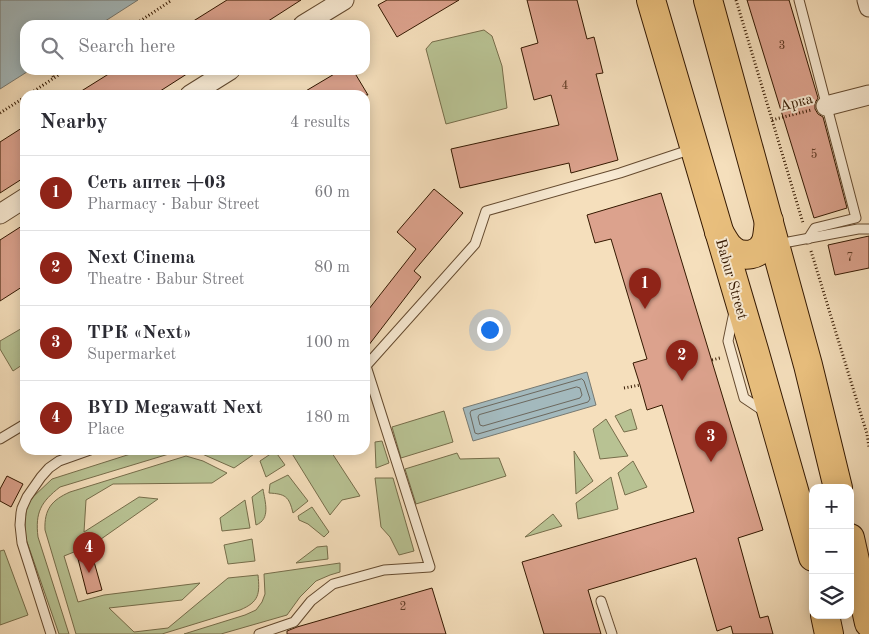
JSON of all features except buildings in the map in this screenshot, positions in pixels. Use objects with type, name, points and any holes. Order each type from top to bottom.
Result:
[{"type":"main road","name":"Babur Street","points":[[652,0],[809,543]]},
{"type":"main road","points":[[708,0],[808,365],[837,484]]},
{"type":"main road","points":[[719,232],[730,249],[740,255],[752,254],[761,250],[772,232]]},
{"type":"main road","points":[[854,556],[869,623]]},
{"type":"main road","points":[[826,619],[829,634]]},
{"type":"street","points":[[312,20],[344,0]]},
{"type":"street","points":[[867,0],[869,7]]},
{"type":"street","points":[[198,90],[222,75]]},
{"type":"street","points":[[826,106],[869,95]]},
{"type":"street","points":[[0,214],[20,201]]},
{"type":"lane","points":[[799,0],[856,218],[815,228],[808,239]]},
{"type":"lane","points":[[370,362],[475,244],[486,211],[620,173],[694,148]]},
{"type":"lane","points":[[772,232],[808,239],[858,229],[869,229]]},
{"type":"lane","points":[[259,634],[294,622],[311,601],[333,584],[384,570],[430,567],[370,380]]},
{"type":"lane","points":[[0,439],[20,427]]},
{"type":"lane","points":[[51,634],[22,543],[20,513],[27,497],[49,468],[59,461],[76,455]]},
{"type":"lane","points":[[601,601],[612,634]]},
{"type":"path","points":[[142,20],[172,0]]},
{"type":"path","points":[[35,90],[58,75]]},
{"type":"path","points":[[0,113],[20,100]]},
{"type":"path","name":"Арка","points":[[772,120],[826,106]]},
{"type":"path","points":[[712,360],[720,358]]},
{"type":"path","points":[[624,388],[640,385]]},
{"type":"green space","points":[[484,30],[492,36],[502,66],[507,108],[446,124],[426,49],[432,42]]},
{"type":"green space","points":[[20,329],[20,366],[13,371],[0,349],[0,341]]},
{"type":"green space","points":[[631,409],[637,429],[624,432],[615,416]]},
{"type":"green space","points":[[444,411],[453,442],[401,458],[392,427]]},
{"type":"green space","points":[[606,419],[628,456],[600,459],[593,429]]},
{"type":"green space","points":[[382,441],[389,463],[376,468],[375,442]]},
{"type":"green space","points":[[574,451],[593,481],[576,494]]},
{"type":"green space","points":[[457,453],[460,459],[499,458],[506,476],[416,504],[405,469]]},
{"type":"green space","points":[[127,455],[166,455],[60,487],[48,498],[41,508],[37,528],[38,537],[69,634],[59,634],[26,539],[25,521],[28,504],[52,479]]},
{"type":"green space","points":[[205,455],[253,455],[234,468]]},
{"type":"green space","points":[[269,455],[278,455],[285,465],[266,477],[260,461]]},
{"type":"green space","points":[[293,455],[333,455],[360,496],[342,500],[330,515]]},
{"type":"green space","points":[[186,456],[203,461],[227,473],[212,483],[113,484],[86,500],[84,532],[139,497],[158,499],[94,544],[64,556],[78,602],[104,595],[200,583],[182,600],[109,608],[134,632],[168,628],[228,578],[258,575],[259,587],[257,597],[251,604],[240,610],[162,634],[76,634],[45,530],[46,516],[50,506],[58,498],[70,492]]},
{"type":"green space","points":[[633,461],[647,487],[625,495],[618,473]]},
{"type":"green space","points":[[288,475],[308,501],[293,513],[286,497],[269,493],[270,484]]},
{"type":"green space","points":[[611,477],[618,509],[578,519],[576,503]]},
{"type":"green space","points":[[375,478],[393,478],[414,551],[399,555],[390,537],[381,527]]},
{"type":"green space","points":[[263,489],[266,510],[264,519],[256,525],[252,497]]},
{"type":"green space","points":[[245,500],[250,528],[222,531],[220,518]]},
{"type":"green space","points":[[312,507],[329,532],[324,537],[308,524],[299,520],[298,516]]},
{"type":"green space","points":[[553,514],[562,526],[525,537]]},
{"type":"green space","points":[[252,539],[255,561],[228,564],[224,545]]},
{"type":"green space","points":[[327,546],[328,559],[296,563],[317,547]]},
{"type":"green space","points":[[4,550],[28,615],[0,625],[0,551]]},
{"type":"green space","points":[[340,563],[340,572],[316,581],[300,597],[287,615],[221,634],[184,634],[256,610],[265,594],[264,574]]},
{"type":"water","points":[[0,0],[138,0],[107,20],[20,20],[20,75],[22,75],[0,89]]},
{"type":"water","points":[[587,372],[596,405],[473,441],[463,408]]},
{"type":"place","name":"Сеть аптек +03","points":[[645,309]]},
{"type":"place","name":"Next Cinema","points":[[682,381]]},
{"type":"place","name":"ТРК «Next»","points":[[711,462]]},
{"type":"place","name":"BYD Megawatt Next","points":[[89,573]]}]
